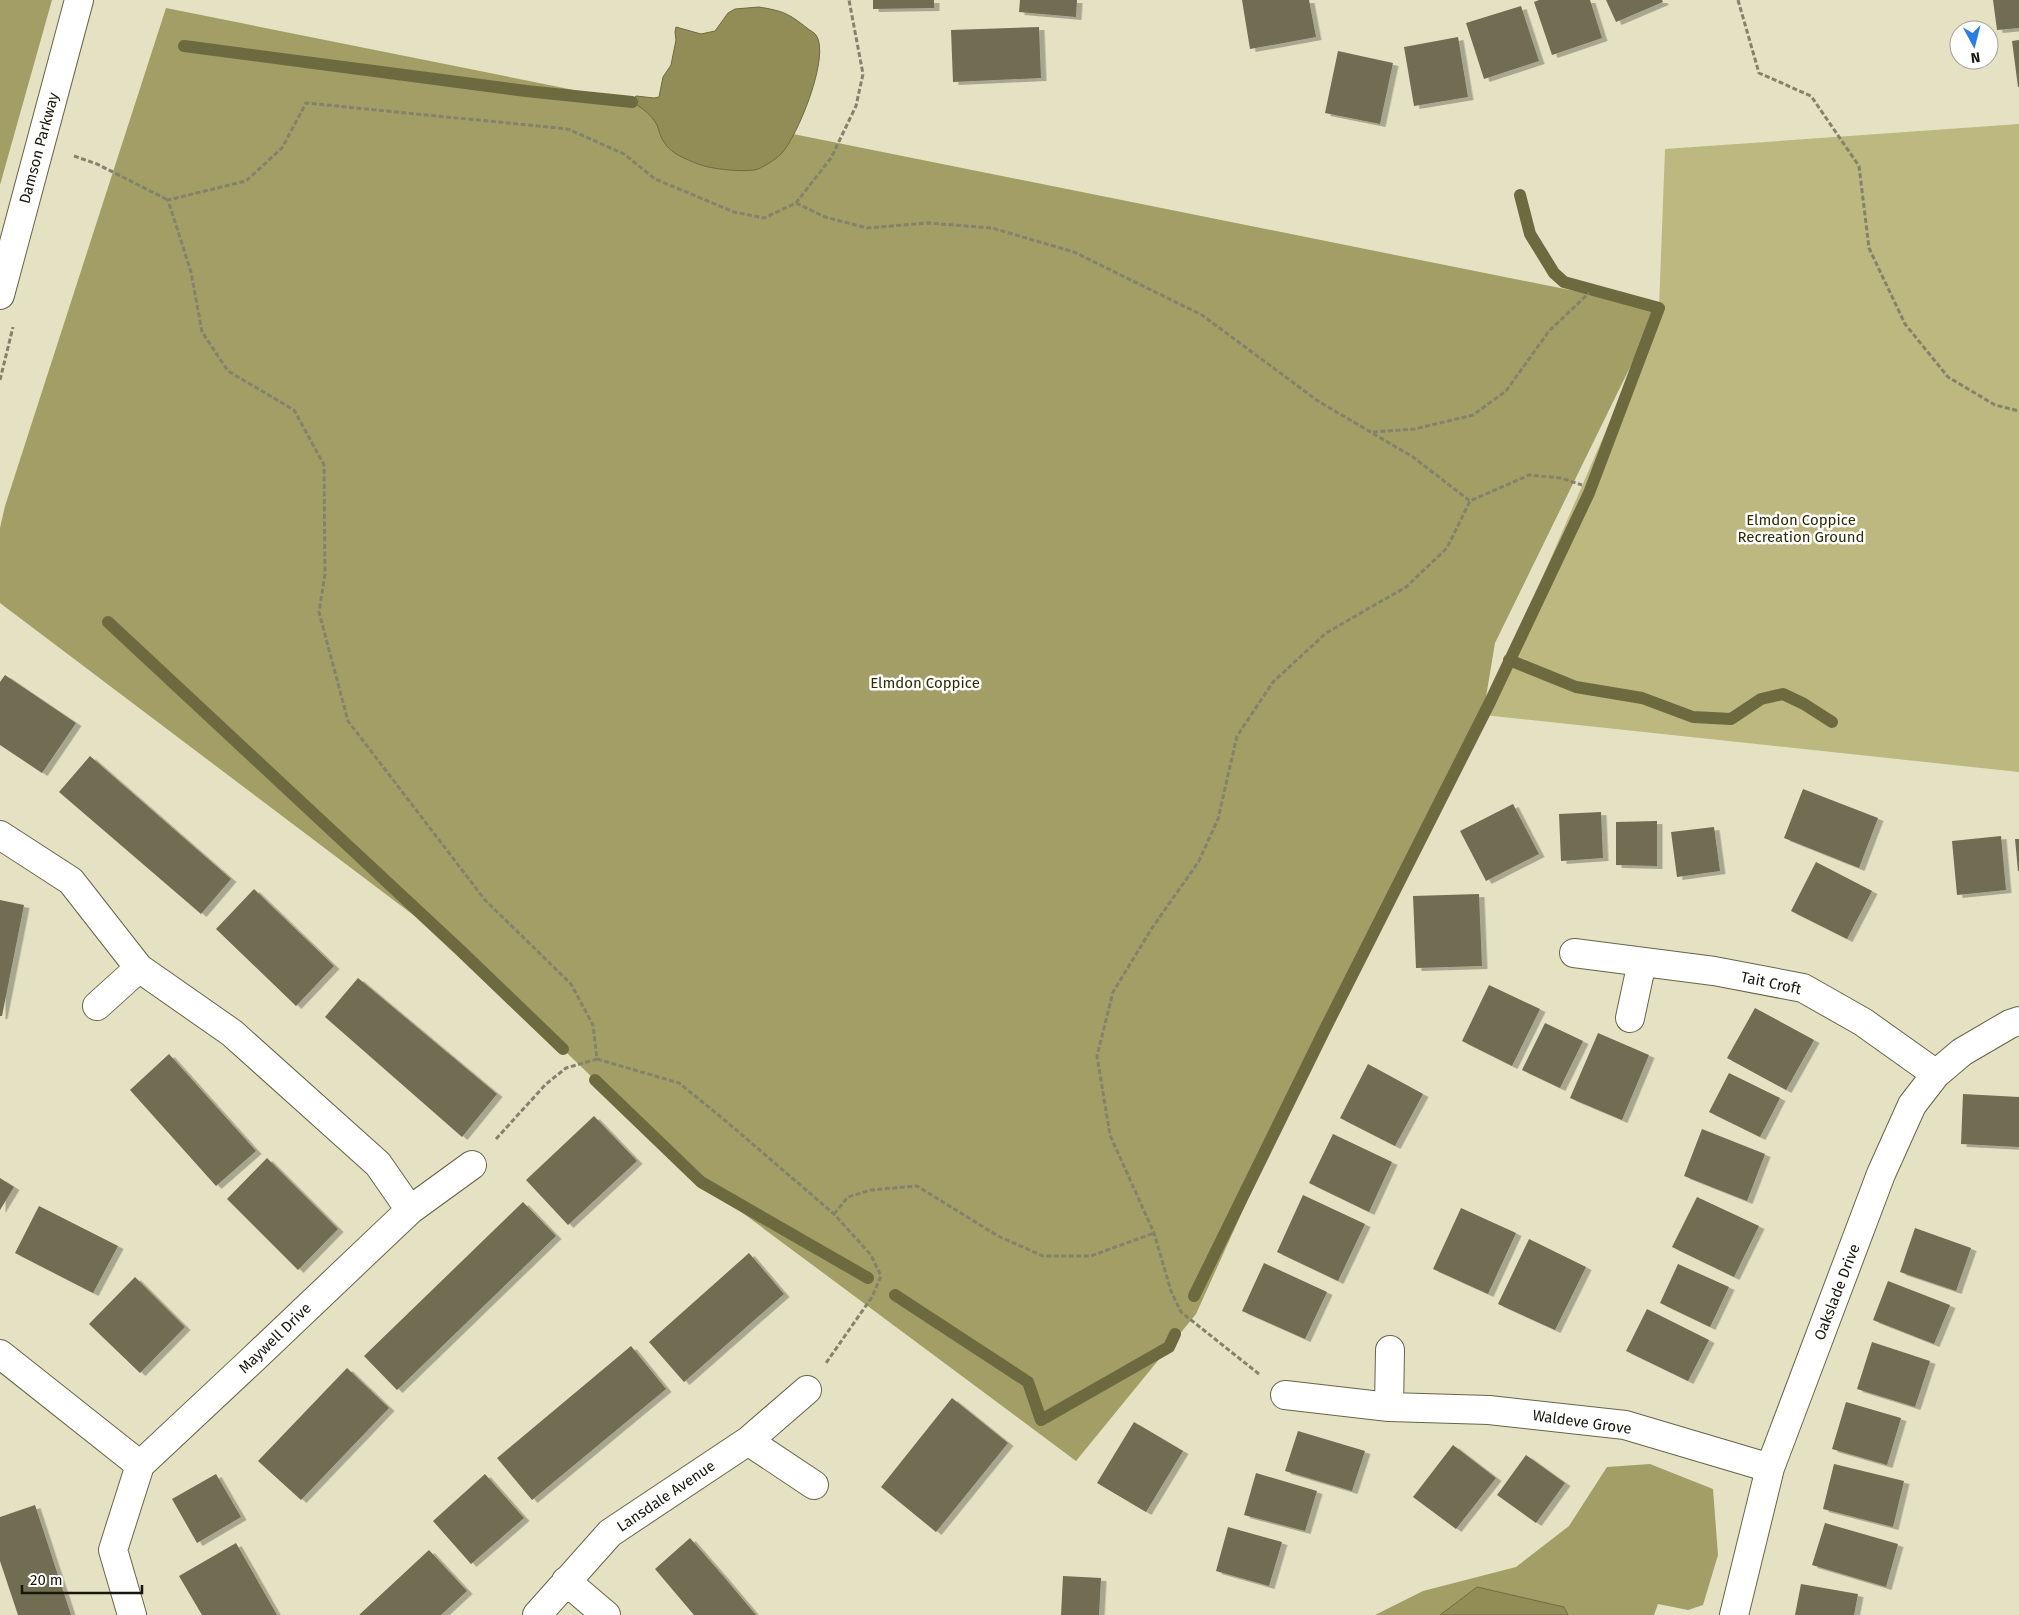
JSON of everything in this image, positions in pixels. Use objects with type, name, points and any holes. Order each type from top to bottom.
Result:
[{"type":"street","name":"Damson Parkway","points":[[0,295],[78,0]]},
{"type":"street","points":[[0,834],[71,881],[139,968],[232,1032],[378,1164],[410,1210]]},
{"type":"street","name":"Tait Croft","points":[[1574,953],[1714,971],[1803,988],[1863,1022],[1936,1074]]},
{"type":"street","points":[[1630,1018],[1642,962]]},
{"type":"street","points":[[97,1006],[139,968]]},
{"type":"street","name":"Oakslade Drive","points":[[1734,1615],[1770,1468],[1882,1174],[1912,1104],[1936,1074],[1962,1052],[2010,1024],[2019,1021]]},
{"type":"street","name":"Maywell Drive","points":[[132,1615],[113,1550],[140,1465],[410,1210],[472,1165]]},
{"type":"street","points":[[1389,1407],[1390,1350]]},
{"type":"street","points":[[0,1354],[140,1465]]},
{"type":"street","name":"Lansdale Avenue","points":[[537,1615],[610,1533],[748,1441],[807,1390]]},
{"type":"street","name":"Waldeve Grove","points":[[1285,1395],[1389,1407],[1489,1410],[1625,1425],[1770,1468]]},
{"type":"street","points":[[748,1441],[814,1485]]},
{"type":"street","points":[[566,1581],[606,1615]]},
{"type":"path","points":[[39,147],[97,164],[168,200],[246,181],[282,148],[306,103],[568,129],[624,154],[655,179],[734,212],[764,218],[796,203],[831,158],[856,106],[863,74],[849,0]]},
{"type":"path","points":[[1738,0],[1760,73],[1811,96],[1860,166],[1869,248],[1905,324],[1948,377],[1996,405],[2019,411]]},
{"type":"path","points":[[168,200],[191,272],[202,332],[228,371],[294,410],[324,465],[325,574],[319,612],[348,721],[485,900],[571,984],[593,1025],[597,1059]]},
{"type":"path","points":[[796,203],[825,217],[867,228],[928,223],[992,228],[1074,252],[1202,315],[1318,401],[1413,457],[1470,501]]},
{"type":"path","points":[[1373,432],[1415,429],[1473,415],[1506,391],[1549,331],[1589,293]]},
{"type":"path","points":[[1285,1395],[1181,1312],[1171,1291],[1154,1233],[1110,1135],[1097,1056],[1114,992],[1152,928],[1199,861],[1218,819],[1237,736],[1273,682],[1326,633],[1406,587],[1447,548],[1470,501],[1529,475],[1561,478],[1582,485]]},
{"type":"path","points":[[472,1165],[546,1084],[566,1068],[597,1059],[680,1083],[834,1214],[872,1255],[881,1276],[872,1297],[807,1390]]},
{"type":"path","points":[[834,1214],[848,1198],[871,1190],[917,1186],[998,1236],[1043,1256],[1091,1256],[1154,1233]]},
{"type":"green space","points":[[0,0],[52,0],[0,185]]},
{"type":"green space","name":"Elmdon Coppice","points":[[166,8],[1659,308],[1495,643],[1483,715],[1325,1029],[1196,1314],[1076,1461],[701,1182],[461,951],[0,603],[0,528],[5,506]]},
{"type":"green space","name":"Elmdon Coppice Recreation Ground","points":[[2019,124],[2019,772],[1483,715],[1659,308],[1665,149]]},
{"type":"green space","points":[[1650,1464],[1713,1489],[1718,1555],[1703,1605],[1688,1610],[1658,1604],[1654,1615],[1568,1615],[1564,1607],[1477,1587],[1440,1615],[1375,1615],[1423,1591],[1516,1567],[1569,1526],[1607,1467]]},
{"type":"shaded area","points":[[759,7],[780,11],[795,19],[816,35],[819,45],[816,77],[803,115],[788,145],[781,154],[770,162],[758,169],[752,170],[728,170],[711,167],[679,156],[667,146],[652,118],[632,102],[636,96],[659,97],[663,77],[671,65],[676,40],[676,27],[701,34],[715,31],[728,13],[735,9]]},
{"type":"shaded area","points":[[1477,1587],[1564,1607],[1568,1615],[1440,1615]]},
{"type":"building","points":[[873,0],[934,0],[934,8],[873,9]]},
{"type":"building","points":[[1020,0],[1077,0],[1076,17],[1019,12]]},
{"type":"building","points":[[1242,0],[1309,0],[1316,37],[1250,49]]},
{"type":"building","points":[[1539,0],[1590,0],[1602,38],[1552,55],[1534,2]]},
{"type":"building","points":[[1606,0],[1662,0],[1663,2],[1616,22]]},
{"type":"building","points":[[1993,0],[2019,0],[2019,28],[1999,30],[1999,20],[1996,20]]},
{"type":"building","points":[[1521,6],[1539,61],[1484,79],[1466,23]]},
{"type":"building","points":[[1039,27],[1041,78],[953,82],[951,30]]},
{"type":"building","points":[[1458,37],[1468,97],[1414,106],[1404,47]]},
{"type":"building","points":[[2019,40],[2019,87],[2018,87],[2012,41]]},
{"type":"building","points":[[1338,51],[1393,63],[1380,124],[1325,113]]},
{"type":"building","points":[[5,675],[76,723],[42,773],[0,745],[0,682]]},
{"type":"building","points":[[90,756],[231,879],[201,914],[59,792]]},
{"type":"building","points":[[1803,789],[1878,818],[1859,868],[1784,838]]},
{"type":"building","points":[[1513,804],[1539,854],[1486,881],[1460,831]]},
{"type":"building","points":[[1601,812],[1603,858],[1561,861],[1559,814]]},
{"type":"building","points":[[1657,821],[1657,866],[1616,865],[1616,822]]},
{"type":"building","points":[[1714,827],[1720,871],[1677,877],[1671,832]]},
{"type":"building","points":[[2001,836],[2006,890],[1957,895],[1952,841]]},
{"type":"building","points":[[2015,839],[2019,839],[2019,871],[2018,871]]},
{"type":"building","points":[[1816,862],[1872,891],[1847,939],[1791,911]]},
{"type":"building","points":[[254,889],[334,966],[296,1006],[216,929]]},
{"type":"building","points":[[1479,894],[1482,966],[1416,968],[1413,896]]},
{"type":"building","points":[[0,900],[24,905],[2,1016],[0,1016]]},
{"type":"building","points":[[358,978],[497,1094],[462,1137],[325,1017]]},
{"type":"building","points":[[1489,985],[1540,1009],[1512,1066],[1462,1041]]},
{"type":"building","points":[[1755,1008],[1814,1040],[1786,1090],[1727,1058]]},
{"type":"building","points":[[1545,1023],[1583,1041],[1560,1088],[1522,1070]]},
{"type":"building","points":[[1598,1033],[1649,1055],[1622,1120],[1570,1098]]},
{"type":"building","points":[[169,1054],[256,1151],[216,1186],[130,1090]]},
{"type":"building","points":[[1368,1064],[1423,1094],[1395,1146],[1340,1118]]},
{"type":"building","points":[[1729,1073],[1780,1098],[1760,1137],[1709,1112]]},
{"type":"building","points":[[1963,1094],[2019,1097],[2019,1147],[1961,1144]]},
{"type":"building","points":[[594,1116],[637,1161],[568,1225],[526,1180]]},
{"type":"building","points":[[1702,1129],[1765,1154],[1747,1201],[1684,1176]]},
{"type":"building","points":[[1333,1134],[1392,1162],[1369,1212],[1309,1183]]},
{"type":"building","points":[[267,1158],[338,1229],[298,1270],[227,1199]]},
{"type":"building","points":[[0,1178],[14,1187],[0,1210]]},
{"type":"building","points":[[1303,1195],[1365,1224],[1338,1281],[1277,1252]]},
{"type":"building","points":[[1697,1197],[1759,1226],[1734,1277],[1672,1247]]},
{"type":"building","points":[[523,1202],[556,1236],[397,1390],[364,1356]]},
{"type":"building","points":[[39,1206],[118,1246],[93,1293],[15,1253]]},
{"type":"building","points":[[1461,1208],[1516,1233],[1488,1294],[1433,1269]]},
{"type":"building","points":[[1915,1228],[1971,1248],[1956,1291],[1900,1272]]},
{"type":"building","points":[[1529,1239],[1586,1267],[1555,1330],[1498,1304]]},
{"type":"building","points":[[749,1253],[784,1294],[684,1382],[649,1342]]},
{"type":"building","points":[[1264,1263],[1327,1292],[1305,1339],[1242,1311]]},
{"type":"building","points":[[1678,1264],[1729,1287],[1710,1327],[1660,1303]]},
{"type":"building","points":[[135,1277],[185,1327],[140,1373],[89,1324]]},
{"type":"building","points":[[1888,1281],[1950,1305],[1934,1344],[1873,1320]]},
{"type":"building","points":[[1647,1309],[1709,1340],[1688,1381],[1626,1351]]},
{"type":"building","points":[[1872,1342],[1930,1361],[1915,1407],[1857,1389]]},
{"type":"building","points":[[631,1346],[666,1389],[532,1500],[497,1458]]},
{"type":"building","points":[[347,1368],[389,1408],[301,1500],[258,1461]]},
{"type":"building","points":[[952,1398],[1008,1443],[936,1532],[881,1487]]},
{"type":"building","points":[[1846,1402],[1901,1418],[1887,1465],[1832,1449]]},
{"type":"building","points":[[1134,1422],[1183,1451],[1146,1512],[1097,1483]]},
{"type":"building","points":[[1298,1431],[1365,1451],[1352,1491],[1285,1471]]},
{"type":"building","points":[[1453,1445],[1496,1478],[1456,1529],[1413,1497]]},
{"type":"building","points":[[1526,1455],[1565,1483],[1536,1523],[1497,1495]]},
{"type":"building","points":[[1834,1464],[1904,1481],[1893,1527],[1823,1509]]},
{"type":"building","points":[[1256,1473],[1317,1491],[1305,1531],[1244,1515]]},
{"type":"building","points":[[216,1474],[241,1517],[197,1543],[172,1499]]},
{"type":"building","points":[[485,1474],[524,1518],[471,1564],[433,1521]]},
{"type":"building","points":[[35,1505],[71,1615],[18,1615],[0,1561],[0,1517]]},
{"type":"building","points":[[1825,1523],[1898,1544],[1886,1587],[1812,1565]]},
{"type":"building","points":[[1228,1527],[1282,1542],[1269,1586],[1216,1571]]},
{"type":"building","points":[[690,1538],[756,1615],[694,1615],[655,1569]]},
{"type":"building","points":[[236,1543],[277,1615],[202,1615],[179,1576]]},
{"type":"building","points":[[429,1550],[467,1591],[441,1615],[359,1615]]},
{"type":"building","points":[[1063,1576],[1101,1578],[1099,1615],[1061,1615]]},
{"type":"building","points":[[1801,1584],[1858,1594],[1854,1615],[1795,1615]]},
{"type":"waterway","points":[[184,46],[526,91],[632,102]]},
{"type":"waterway","points":[[1194,1296],[1325,1029],[1490,702],[1589,493],[1659,308],[1564,282],[1554,273],[1530,234],[1520,195]]},
{"type":"waterway","points":[[108,622],[461,951],[563,1049]]},
{"type":"waterway","points":[[1509,660],[1576,687],[1642,698],[1693,717],[1731,719],[1761,699],[1783,694],[1804,704],[1832,722]]},
{"type":"waterway","points":[[595,1080],[701,1182],[868,1278]]},
{"type":"waterway","points":[[895,1295],[1028,1382],[1041,1420],[1169,1347],[1175,1334]]}]
